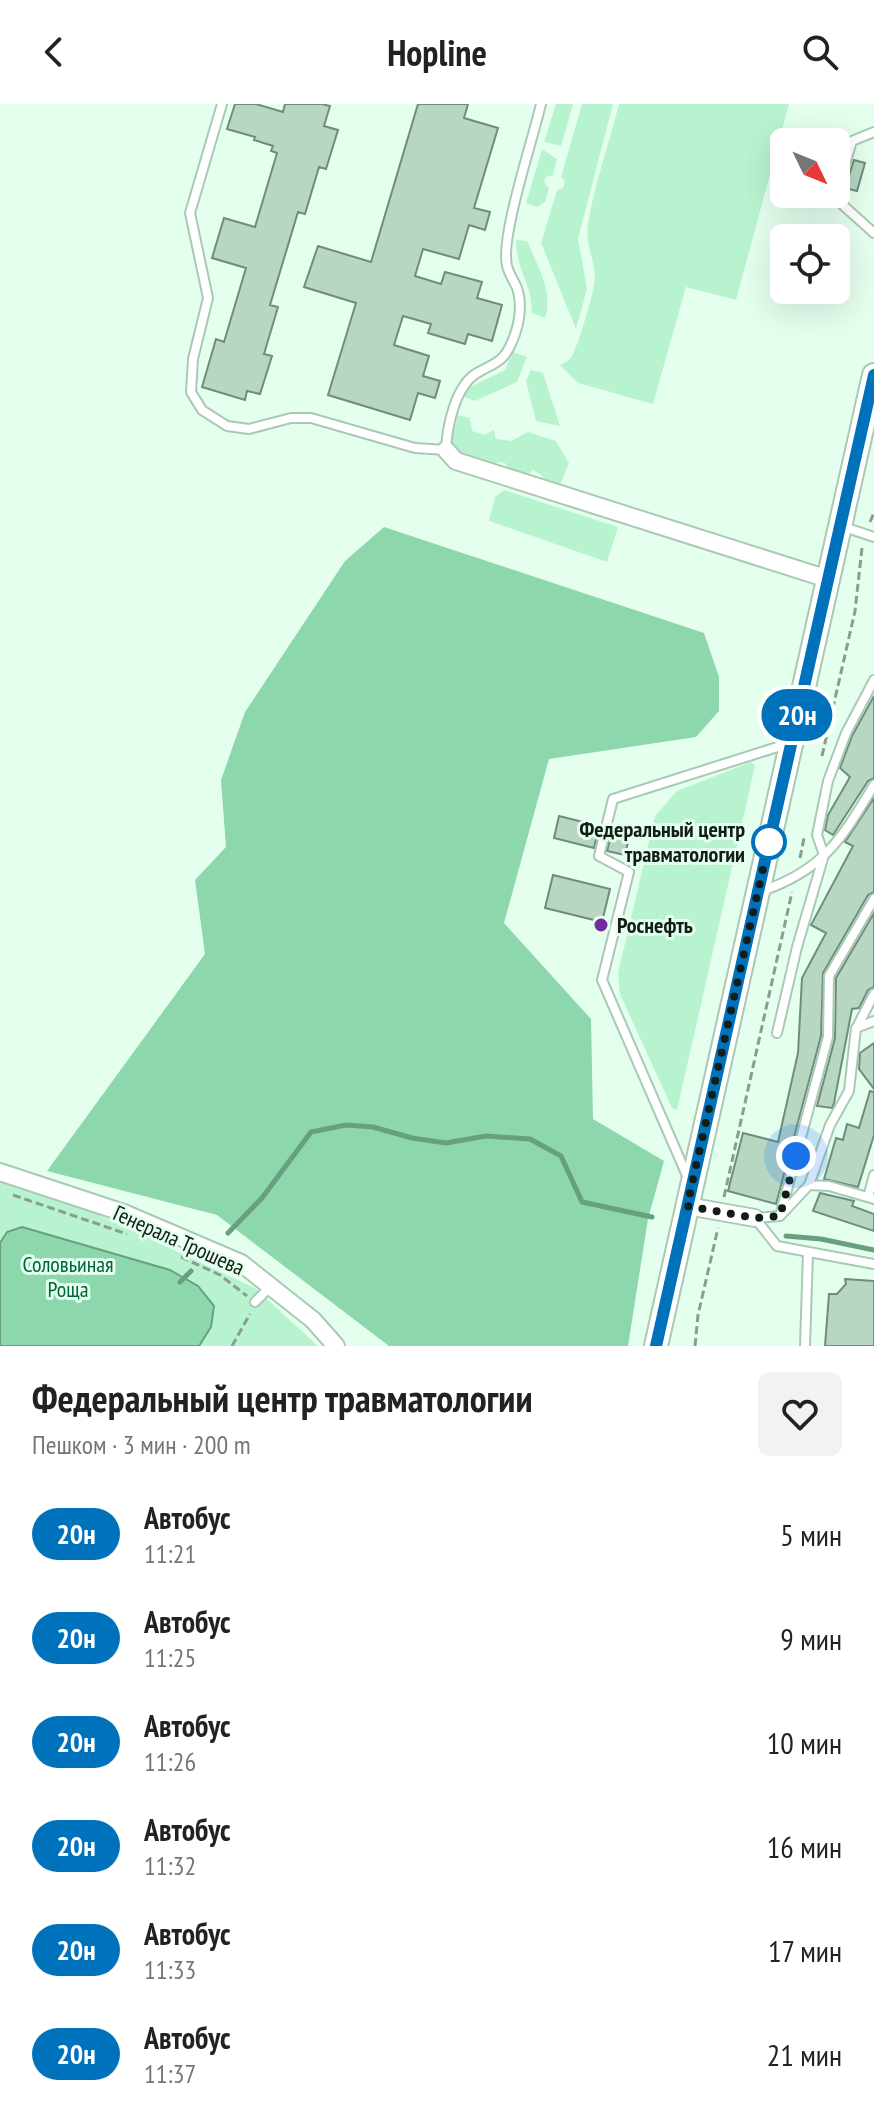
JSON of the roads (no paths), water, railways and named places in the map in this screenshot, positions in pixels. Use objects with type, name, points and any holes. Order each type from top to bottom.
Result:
[{"type":"main road","points":[[660,1340],[689,1196],[874,375]]},
{"type":"street","points":[[446,450],[456,461],[828,579]]},
{"type":"street","name":"Генерала Трошева","points":[[0,1172],[124,1213],[241,1263],[313,1320],[336,1346]]},
{"type":"street","points":[[689,1196],[721,1212],[755,1218]]},
{"type":"lane","points":[[222,104],[190,213],[208,298],[193,359],[191,392],[202,410],[227,426],[249,429],[291,418],[311,418],[415,448],[446,450],[446,437],[460,390],[475,374],[497,365],[512,343],[520,315],[519,293],[506,265],[509,233],[541,104]]},
{"type":"lane","points":[[874,132],[852,141],[835,198],[874,233]]},
{"type":"lane","points":[[840,526],[874,537]]},
{"type":"lane","points":[[777,1033],[797,947],[824,855],[817,835],[828,781],[846,733],[874,680]]},
{"type":"lane","points":[[689,1196],[602,980],[629,872],[599,856],[613,799],[791,743]]},
{"type":"lane","points":[[757,893],[795,880],[839,843],[874,785]]},
{"type":"lane","points":[[780,1216],[828,1037],[829,976],[874,899]]},
{"type":"lane","points":[[755,1218],[780,1216],[809,1185],[830,1125],[849,1091],[856,1028],[874,994]]},
{"type":"lane","points":[[856,1028],[874,1021]]},
{"type":"lane","points":[[809,1185],[829,1186],[871,1198],[874,1175]]},
{"type":"lane","points":[[755,1218],[777,1246],[874,1264]]},
{"type":"lane","points":[[805,1346],[808,1253]]},
{"type":"lane","points":[[255,1302],[270,1287]]},
{"type":"waterway","points":[[228,1233],[262,1198],[311,1132],[346,1125],[373,1127],[446,1143],[486,1136],[530,1139],[561,1156],[582,1202],[652,1217]]},
{"type":"waterway","points":[[786,1236],[821,1239],[874,1250]]},
{"type":"waterway","points":[[180,1282],[191,1271]]},
{"type":"place","name":"Федеральный центр травматологии","points":[[769,842]]},
{"type":"place","name":"Роснефть","points":[[601,925]]},
{"type":"park label","name":"Соловьиная Роща","points":[[68,1276]]}]
